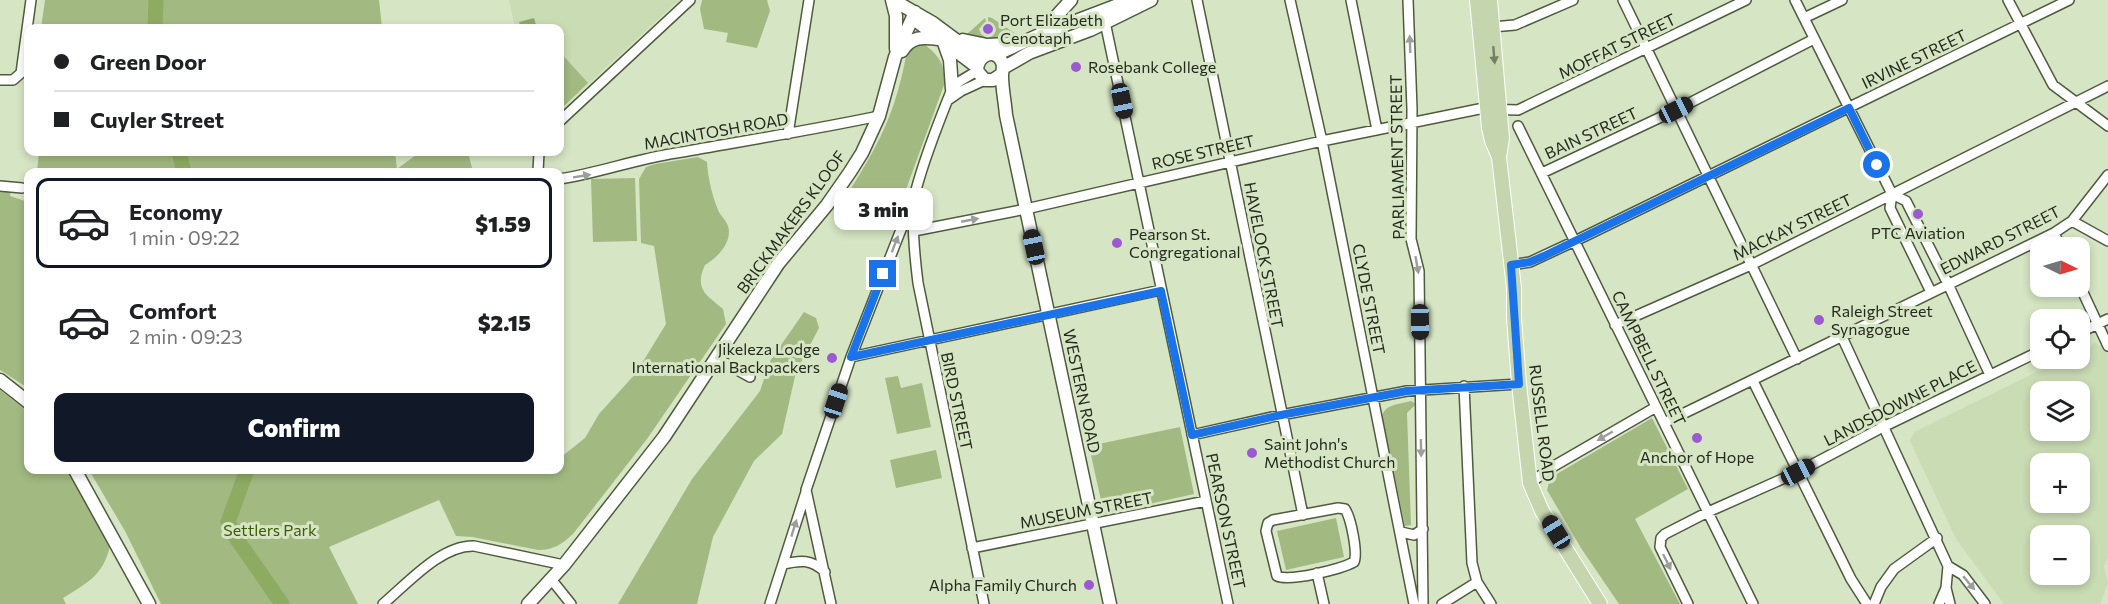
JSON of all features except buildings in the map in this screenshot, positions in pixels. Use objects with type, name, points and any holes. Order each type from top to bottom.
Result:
[{"type":"main road","name":"RUSSELL ROAD","points":[[1477,0],[1493,109],[1502,138],[1499,157],[1530,483],[1542,511],[1600,604]]},
{"type":"main road","name":"RUSSELL ROAD","points":[[1490,0],[1493,109]]},
{"type":"street","points":[[28,24],[31,0]]},
{"type":"street","points":[[564,117],[690,0]]},
{"type":"street","points":[[788,134],[809,0]]},
{"type":"street","points":[[892,0],[989,69]]},
{"type":"street","points":[[892,0],[896,15],[895,57]]},
{"type":"street","points":[[948,101],[1034,37],[1071,0]]},
{"type":"street","points":[[892,71],[902,50],[911,40],[918,38],[999,45],[1034,37],[1131,0]]},
{"type":"street","points":[[952,88],[957,83],[989,69],[1090,30],[1103,11],[1151,0]]},
{"type":"street","name":"HAVELOCK STREET","points":[[1197,0],[1303,515]]},
{"type":"street","name":"CLYDE STREET","points":[[1290,0],[1322,141],[1414,604]]},
{"type":"street","points":[[1351,0],[1377,130]]},
{"type":"street","name":"PARLIAMENT STREET","points":[[1408,0],[1411,239],[1419,271],[1423,604]]},
{"type":"street","points":[[1492,27],[1515,25],[1573,0]]},
{"type":"street","points":[[1623,0],[1797,359]]},
{"type":"street","name":"MOFFAT STREET","points":[[1493,109],[1512,111],[1524,108],[1746,0]]},
{"type":"street","points":[[1795,0],[1892,194],[1890,208],[1931,292]]},
{"type":"street","points":[[1804,18],[1842,0]]},
{"type":"street","points":[[2008,0],[2053,85],[2108,126]]},
{"type":"street","name":"IRVINE STREET","points":[[1511,265],[1530,262],[1575,241],[2070,0]]},
{"type":"street","name":"PEARSON STREET","points":[[1103,11],[1228,604]]},
{"type":"street","name":"BRICKMAKERS KLOOF","points":[[528,604],[564,565],[664,437],[778,264],[827,205],[850,172],[862,153],[879,116],[910,12]]},
{"type":"street","name":"BAIN STREET","points":[[1542,173],[1676,110],[1814,39]]},
{"type":"street","points":[[946,40],[952,88]]},
{"type":"street","points":[[0,80],[13,80],[21,73],[24,51]]},
{"type":"street","points":[[1005,95],[1011,75],[1029,53]]},
{"type":"street","name":"WESTERN ROAD","points":[[989,69],[1005,95],[1006,115]]},
{"type":"street","name":"WESTERN ROAD","points":[[989,69],[1006,115],[1110,604]]},
{"type":"street","name":"MACKAY STREET","points":[[1615,325],[1751,265],[2108,86]]},
{"type":"street","name":"BIRD STREET","points":[[952,88],[915,192],[914,255],[929,339],[984,604]]},
{"type":"street","name":"ROSE STREET","points":[[914,231],[1322,141],[1493,109]]},
{"type":"street","name":"MACINTOSH ROAD","points":[[564,178],[592,174],[644,159],[879,116]]},
{"type":"street","name":"CAMPBELL STREET","points":[[1518,126],[1752,604]]},
{"type":"street","name":"EDWARD STREET","points":[[1664,423],[2054,233],[2072,221],[2108,175]]},
{"type":"street","points":[[0,186],[22,188]]},
{"type":"street","points":[[770,604],[851,357],[915,192]]},
{"type":"street","points":[[1892,194],[1906,201],[1990,375]]},
{"type":"street","points":[[2072,221],[2108,240]]},
{"type":"street","points":[[2054,233],[2056,237]]},
{"type":"street","points":[[851,357],[1161,291]]},
{"type":"street","points":[[2085,297],[2108,346]]},
{"type":"street","points":[[2090,328],[2108,319]]},
{"type":"street","points":[[1842,337],[1948,566],[1946,588],[1939,604]]},
{"type":"street","name":"LANDSDOWNE PLACE","points":[[1688,604],[1660,547],[1659,542],[1665,534],[1798,472],[1883,427],[2030,356]]},
{"type":"street","points":[[717,358],[750,377]]},
{"type":"street","points":[[0,380],[24,399]]},
{"type":"street","points":[[1753,381],[1851,579],[1867,604]]},
{"type":"street","points":[[1192,435],[1373,397],[1464,386],[1519,384]]},
{"type":"street","points":[[1464,386],[1472,563],[1477,582],[1491,604]]},
{"type":"street","points":[[1530,483],[1554,466],[1656,407]]},
{"type":"street","points":[[77,474],[149,604]]},
{"type":"street","points":[[806,490],[831,604]]},
{"type":"street","name":"MUSEUM STREET","points":[[972,548],[1206,501]]},
{"type":"street","points":[[1345,509],[1356,553],[1355,560],[1349,565],[1317,573],[1282,578],[1276,574],[1266,531],[1268,523],[1345,509]]},
{"type":"street","points":[[1401,532],[1414,535],[1423,529]]},
{"type":"street","points":[[1874,604],[1881,587],[1894,569],[1936,538]]},
{"type":"street","points":[[383,604],[438,558],[450,550],[464,546],[474,546],[564,565]]},
{"type":"street","points":[[783,564],[809,561],[825,572]]},
{"type":"street","points":[[1948,566],[1963,575],[1985,604]]},
{"type":"street","points":[[1317,573],[1324,604]]},
{"type":"street","points":[[551,579],[571,604]]},
{"type":"street","points":[[1442,604],[1477,582]]},
{"type":"street","points":[[1946,588],[1950,604]]},
{"type":"shaded area","points":[[509,0],[679,0],[564,106],[564,24],[514,24]]},
{"type":"shaded area","points":[[534,18],[536,24],[520,24],[519,22]]},
{"type":"shaded area","points":[[2095,343],[2105,348],[2108,354],[2108,557],[2104,566],[2108,583],[2100,604],[2004,604],[1956,539],[1910,441],[1914,432],[2043,369],[2090,369],[2090,346]]},
{"type":"green space","points":[[45,0],[379,0],[382,24],[42,24]]},
{"type":"green space","points":[[702,0],[767,0],[770,11],[757,48],[726,42],[728,33],[704,29],[700,9]]},
{"type":"green space","points":[[988,17],[1016,34],[998,41],[966,35],[985,18],[986,21],[979,29],[981,34],[987,38],[991,37],[996,30],[994,25],[988,21]]},
{"type":"green space","points":[[923,43],[940,61],[944,71],[944,85],[892,228],[847,195],[867,162],[890,115],[907,54],[913,47]]},
{"type":"green space","points":[[564,56],[588,83],[564,106]]},
{"type":"green space","points":[[39,156],[395,156],[397,168],[37,168]]},
{"type":"green space","points":[[415,156],[469,156],[472,168],[398,168]]},
{"type":"green space","name":"Settlers Park","points":[[698,157],[707,162],[714,198],[729,232],[726,244],[719,254],[705,265],[701,286],[707,295],[723,309],[726,324],[647,439],[569,538],[553,548],[538,550],[456,536],[439,500],[329,547],[358,604],[161,604],[125,531],[91,474],[564,474],[564,455],[585,438],[599,414],[636,373],[666,324],[654,246],[641,243],[639,179],[646,167]]},
{"type":"green space","points":[[635,178],[637,241],[593,242],[591,179]]},
{"type":"green space","points":[[0,189],[11,190],[10,196],[24,201],[24,385],[0,370]]},
{"type":"green space","points":[[804,312],[816,318],[819,328],[796,372],[782,434],[754,461],[713,537],[697,604],[618,604],[692,479],[760,391],[770,361]]},
{"type":"green space","points":[[898,376],[901,388],[922,383],[931,427],[897,434],[885,378]]},
{"type":"green space","points":[[0,390],[24,409],[24,474],[69,474],[110,546],[98,572],[87,583],[63,598],[66,604],[0,604]]},
{"type":"green space","points":[[1411,401],[1416,404],[1407,413],[1411,525],[1405,526],[1382,416],[1386,409]]},
{"type":"green space","points":[[1652,418],[1688,489],[1635,519],[1680,604],[1619,604],[1581,548],[1547,490],[1550,478]]},
{"type":"green space","points":[[1180,427],[1194,494],[1104,514],[1089,446]]},
{"type":"green space","points":[[936,450],[942,478],[896,488],[890,460]]},
{"type":"green space","points":[[1336,518],[1344,557],[1286,570],[1277,531]]},
{"type":"waterway","points":[[155,24],[156,0]]},
{"type":"waterway","points":[[180,156],[183,168]]},
{"type":"waterway","points":[[246,474],[228,522],[234,535],[282,604]]},
{"type":"place","name":"Port Elizabeth Cenotaph","points":[[988,29]]},
{"type":"place","name":"Rosebank College","points":[[1076,67]]},
{"type":"place","name":"PTC Aviation","points":[[1918,214]]},
{"type":"place","name":"Pearson St. Congregational","points":[[1117,243]]},
{"type":"place","name":"Raleigh Street Synagogue","points":[[1819,320]]},
{"type":"place","name":"Jikeleza Lodge International Backpackers","points":[[832,358]]},
{"type":"place","name":"Anchor of Hope","points":[[1697,438]]},
{"type":"place","name":"Saint John's Methodist Church","points":[[1252,453]]},
{"type":"place","name":"Alpha Family Church","points":[[1089,585]]},
{"type":"route","points":[[883,274],[851,357],[1161,291],[1192,435],[1407,391],[1519,384],[1511,265],[1523,264],[1544,256],[1849,108],[1877,165]]}]
